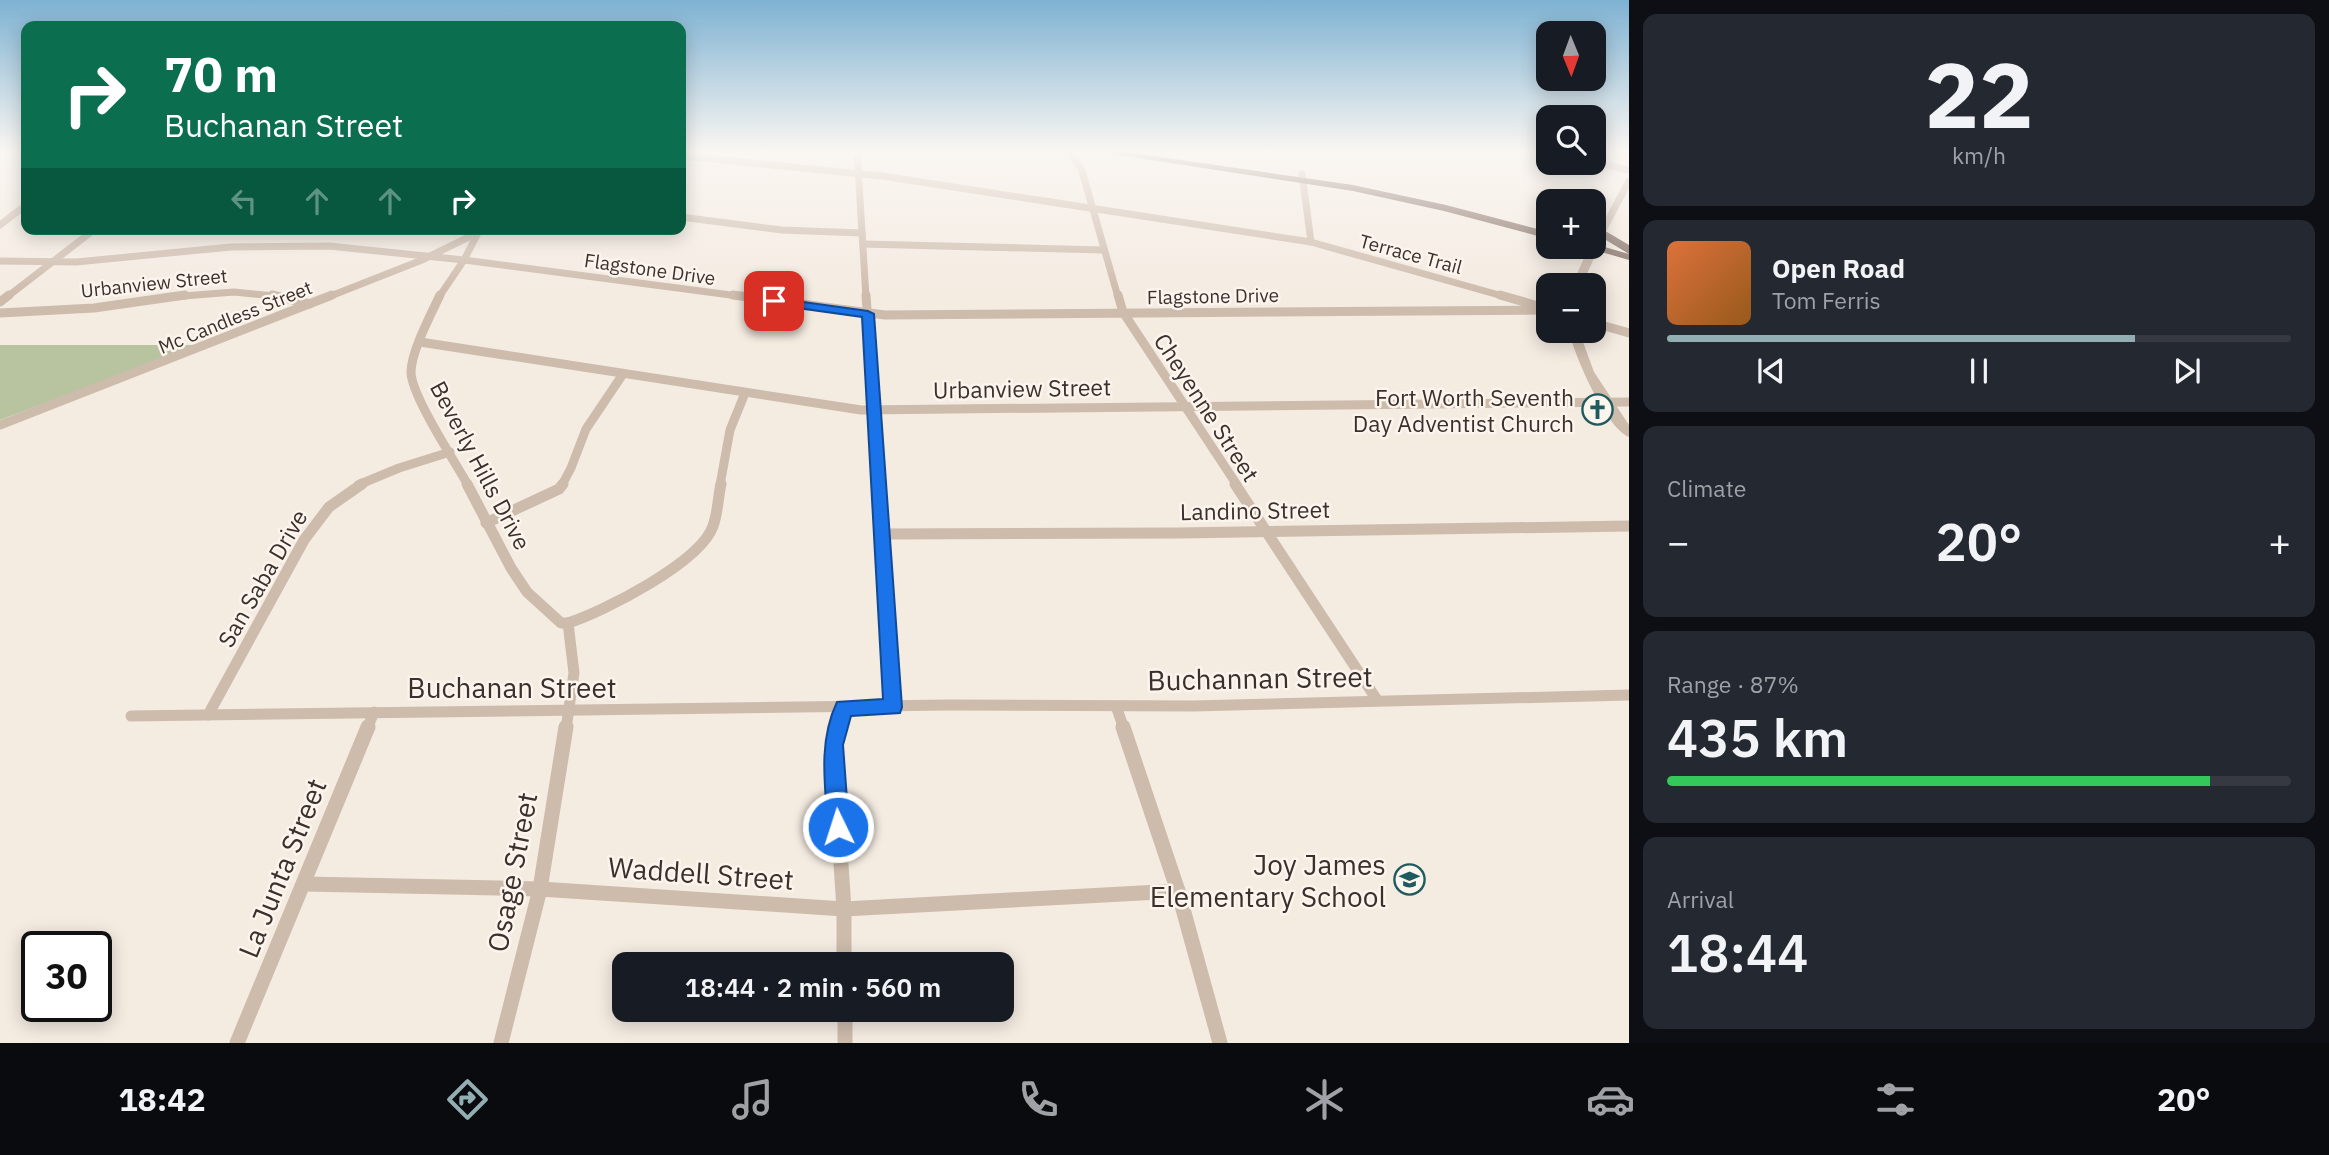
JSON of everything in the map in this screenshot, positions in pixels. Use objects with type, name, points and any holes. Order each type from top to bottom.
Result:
[{"type":"main road","points":[[1402,199],[1536,233]]},
{"type":"main road","points":[[1424,199],[1536,227]]},
{"type":"main road","points":[[1606,247],[1629,251]]},
{"type":"main road","points":[[1606,249],[1629,257]]},
{"type":"street","points":[[860,199],[893,707]]},
{"type":"street","name":"Terrace Trail","points":[[1024,199],[1311,242],[1536,306]]},
{"type":"street","name":"Cheyenne Street","points":[[1089,199],[1123,312],[1377,700]]},
{"type":"street","points":[[1305,199],[1311,242]]},
{"type":"street","points":[[1606,222],[1619,199]]},
{"type":"street","points":[[0,225],[21,209]]},
{"type":"street","points":[[686,218],[793,230],[862,233]]},
{"type":"street","points":[[0,302],[87,235]]},
{"type":"street","name":"Mc Candless Street","points":[[0,425],[433,256],[471,235]]},
{"type":"street","name":"Beverly Hills Drive","points":[[477,235],[439,297],[413,359],[411,375],[431,422],[450,452],[510,568],[527,592],[561,622],[568,623]]},
{"type":"street","points":[[863,244],[1103,250]]},
{"type":"street","name":"Flagstone Drive","points":[[0,261],[106,260],[264,245],[330,246],[433,256],[868,314],[1536,310]]},
{"type":"street","name":"Urbanview Street","points":[[0,313],[104,306],[218,292],[286,296],[310,304]]},
{"type":"street","points":[[1606,326],[1629,333]]},
{"type":"street","name":"Urbanview Street","points":[[420,342],[745,393],[875,410],[1629,402]]},
{"type":"street","points":[[1578,343],[1589,373],[1606,402],[1629,432]]},
{"type":"street","points":[[486,523],[559,489],[565,483],[587,428],[623,374]]},
{"type":"street","points":[[569,711],[574,673],[568,623],[588,617],[622,599],[690,557],[703,544],[713,527],[730,430],[745,393]]},
{"type":"street","name":"San Saba Drive","points":[[208,715],[304,540],[329,507],[359,485],[399,468],[450,452]]},
{"type":"street","name":"Landino Street","points":[[882,534],[1629,526]]},
{"type":"street","name":"Buchannan Street","points":[[893,707],[1116,706],[1628,696]]},
{"type":"street","points":[[1116,706],[1178,891],[1220,1043]]},
{"type":"street","name":"Buchanan Street","points":[[131,716],[893,707]]},
{"type":"street","points":[[844,708],[833,745],[844,909],[844,952]]},
{"type":"street","name":"Osage Street","points":[[501,1043],[540,889],[569,711]]},
{"type":"street","name":"La Junta Street","points":[[237,1043],[374,712]]},
{"type":"street","name":"Waddell Street","points":[[305,884],[540,889],[844,909],[1178,891]]},
{"type":"street","points":[[845,1022],[845,1043]]},
{"type":"green space","points":[[0,345],[199,345],[0,420]]},
{"type":"place","name":"Fort Worth Seventh Day Adventist Church","points":[[1597,410]]},
{"type":"place","name":"Joy James Elementary School","points":[[1409,880]]},
{"type":"route","points":[[774,301],[868,314],[893,707],[844,708],[833,745],[838,827]]}]
